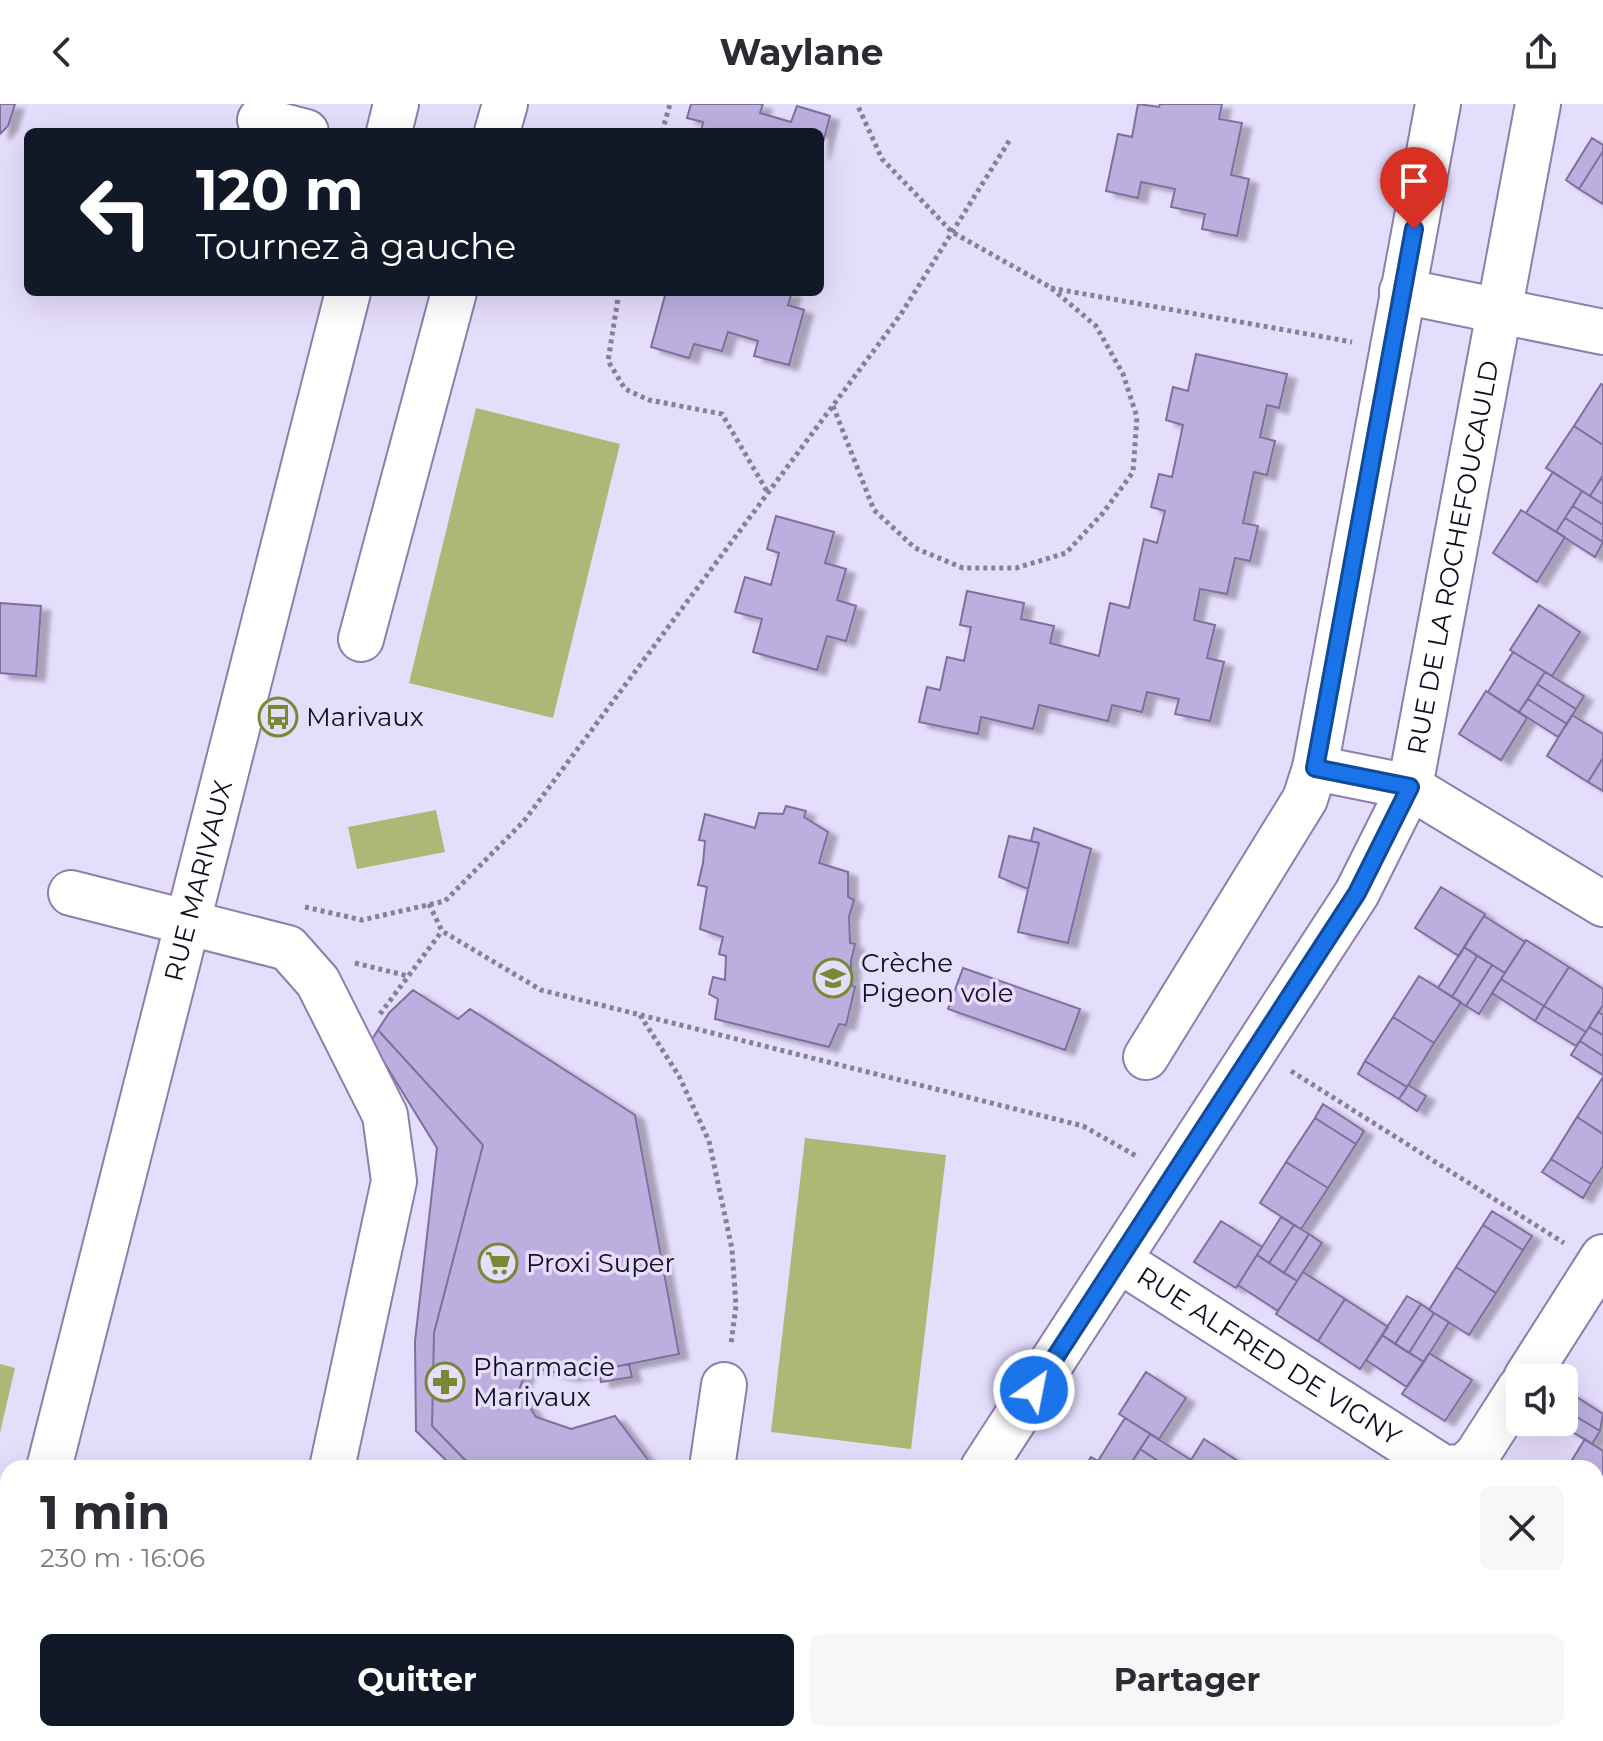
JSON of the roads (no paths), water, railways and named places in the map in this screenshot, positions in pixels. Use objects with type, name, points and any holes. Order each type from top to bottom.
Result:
[{"type":"street","points":[[390,128],[396,104]]},
{"type":"street","points":[[498,128],[505,104]]},
{"type":"street","points":[[1146,1057],[1305,799],[1315,768],[1438,104]]},
{"type":"street","name":"RUE DE LA ROCHEFOUCAULD","points":[[988,1460],[1357,893],[1410,787],[1538,104]]},
{"type":"street","points":[[260,120],[291,128]]},
{"type":"street","points":[[1402,291],[1603,332]]},
{"type":"street","name":"RUE MARIVAUX","points":[[51,1460],[347,296]]},
{"type":"street","points":[[361,639],[453,296]]},
{"type":"street","points":[[1315,768],[1410,787],[1603,904]]},
{"type":"street","points":[[71,893],[288,948],[318,982],[385,1115],[394,1181],[334,1460]]},
{"type":"street","name":"RUE ALFRED DE VIGNY","points":[[1119,1260],[1431,1460]]},
{"type":"street","points":[[1535,1364],[1601,1261]]},
{"type":"street","points":[[713,1460],[724,1385]]},
{"type":"street","name":"RUE ALFRED DE VIGNY","points":[[1472,1460],[1506,1410]]},
{"type":"place","name":"Marivaux","points":[[278,717]]},
{"type":"place","name":"Crèche Pigeon vole","points":[[833,978]]},
{"type":"place","name":"Proxi Super","points":[[498,1263]]},
{"type":"place","name":"Pharmacie Marivaux","points":[[445,1382]]}]
